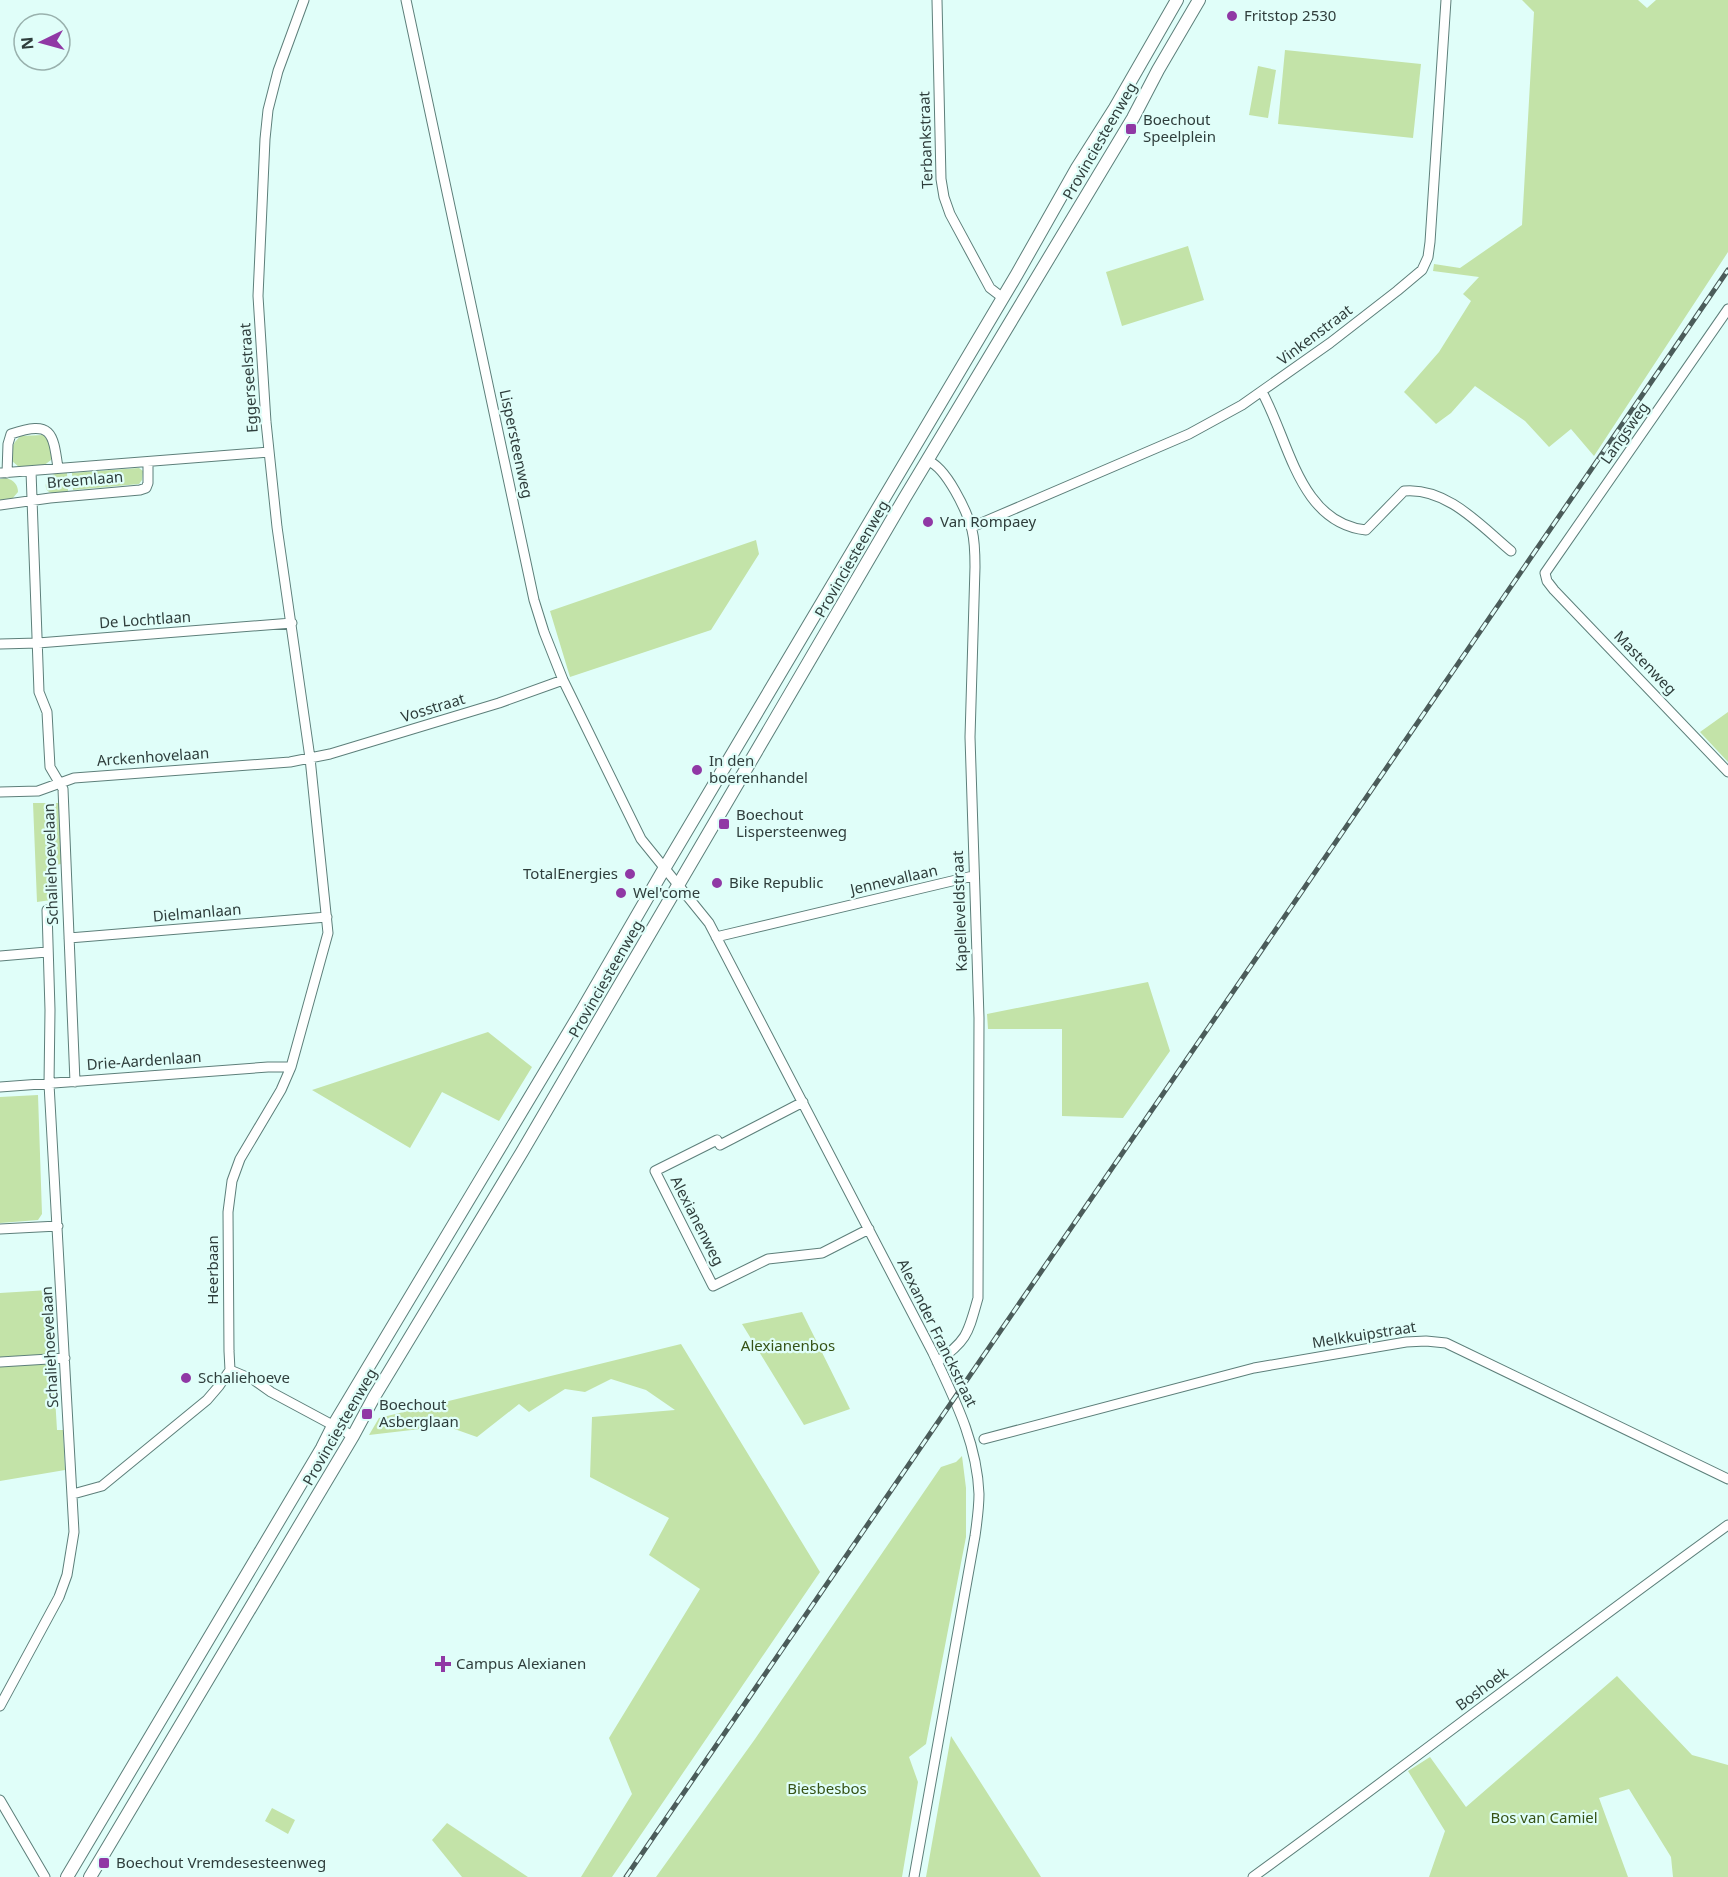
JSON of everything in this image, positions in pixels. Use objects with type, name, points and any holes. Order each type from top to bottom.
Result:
[{"type":"main road","name":"Provinciesteenweg","points":[[67,1877],[333,1426],[557,1053],[1177,0]]},
{"type":"main road","name":"Provinciesteenweg","points":[[90,1877],[522,1152],[1114,149],[1199,0]]},
{"type":"main road","points":[[1100,129],[1110,122],[1116,125],[1119,131],[1114,149]]},
{"type":"main road","points":[[930,420],[930,429],[925,439],[927,444],[933,446],[940,441]]},
{"type":"street","name":"Eggerseelstraat","points":[[304,0],[278,71],[268,110],[258,296],[277,528],[310,758]]},
{"type":"street","name":"Lispersteenweg","points":[[406,0],[534,600],[563,680],[641,839],[678,885]]},
{"type":"street","name":"Terbankstraat","points":[[937,0],[941,179],[944,197],[950,214],[990,288],[1003,298]]},
{"type":"street","name":"Vinkenstraat","points":[[972,527],[1189,434],[1262,392],[1330,343],[1422,270],[1428,257],[1430,242],[1446,0]]},
{"type":"street","name":"Langsweg","points":[[1545,573],[1728,309]]},
{"type":"street","points":[[1262,392],[1273,412],[1299,480],[1323,510],[1340,523],[1366,530],[1404,491],[1424,492],[1456,506],[1511,551]]},
{"type":"street","name":"Breemlaan","points":[[58,468],[54,444],[51,435],[46,431],[41,429],[11,434],[3,473],[269,452]]},
{"type":"street","name":"Kapelleveldstraat","points":[[928,461],[934,463],[954,488],[972,527],[975,543],[970,737],[979,1018],[978,1298],[969,1329],[960,1344],[938,1362]]},
{"type":"street","name":"Breemlaan","points":[[0,505],[140,490],[146,488],[148,483],[148,462]]},
{"type":"street","name":"Schaliehoevelaan","points":[[31,471],[39,692],[47,712],[50,767],[63,789],[75,1082]]},
{"type":"street","name":"Mastenweg","points":[[1545,573],[1547,581],[1554,590],[1728,772]]},
{"type":"street","name":"De Lochtlaan","points":[[0,644],[292,623]]},
{"type":"street","name":"Vosstraat","points":[[310,758],[435,723],[563,680]]},
{"type":"street","name":"Arckenhovelaan","points":[[0,792],[38,791],[74,778],[290,762],[310,758]]},
{"type":"street","name":"Heerbaan","points":[[230,1370],[228,1212],[232,1181],[240,1159],[281,1090],[291,1067],[327,933],[310,758]]},
{"type":"street","name":"Jennevallaan","points":[[716,937],[973,876]]},
{"type":"street","name":"Alexander Franckstraat","points":[[678,885],[709,923],[938,1362],[955,1398],[970,1441],[977,1471],[979,1495],[973,1547],[914,1877]]},
{"type":"street","name":"Schaliehoevelaan","points":[[47,910],[50,1010],[49,1084],[73,1494]]},
{"type":"street","name":"Dielmanlaan","points":[[69,938],[327,917]]},
{"type":"street","points":[[0,956],[47,952]]},
{"type":"street","name":"Drie-Aardenlaan","points":[[0,1087],[291,1067]]},
{"type":"street","name":"Alexianenweg","points":[[803,1102],[720,1145],[717,1140],[655,1171],[713,1286],[768,1258],[822,1253],[868,1229]]},
{"type":"street","points":[[0,1229],[58,1226]]},
{"type":"street","name":"Melkkuipstraat","points":[[984,1439],[1254,1368],[1406,1342],[1426,1341],[1446,1343],[1728,1479]]},
{"type":"street","points":[[0,1362],[65,1358]]},
{"type":"street","points":[[0,1706],[59,1597],[67,1575],[74,1532],[73,1494],[102,1486],[207,1400],[230,1370],[254,1380],[271,1392],[353,1436]]},
{"type":"street","name":"Boshoek","points":[[1253,1877],[1728,1525]]},
{"type":"street","points":[[0,1800],[45,1877]]},
{"type":"green space","points":[[1522,0],[1638,0],[1647,8],[1656,0],[1728,0],[1728,252],[1594,456],[1571,429],[1549,447],[1525,421],[1475,386],[1451,413],[1436,424],[1404,392],[1439,352],[1471,301],[1463,294],[1479,277],[1433,271],[1434,264],[1460,268],[1522,225],[1534,12]]},
{"type":"green space","points":[[1285,50],[1421,64],[1413,138],[1278,124]]},
{"type":"green space","points":[[1258,66],[1276,70],[1268,118],[1249,115]]},
{"type":"green space","points":[[1188,246],[1204,300],[1122,326],[1106,272]]},
{"type":"green space","points":[[43,435],[50,446],[51,460],[43,466],[19,467],[12,461],[13,447],[21,436]]},
{"type":"green space","points":[[139,468],[143,471],[139,484],[73,490],[72,473]]},
{"type":"green space","points":[[67,473],[68,491],[55,493],[47,490],[46,482],[52,475]]},
{"type":"green space","points":[[6,478],[15,483],[18,492],[12,499],[0,501],[0,479]]},
{"type":"green space","points":[[756,540],[759,554],[711,630],[570,677],[550,611]]},
{"type":"green space","points":[[1728,712],[1728,762],[1700,732]]},
{"type":"green space","points":[[33,803],[59,803],[62,864],[52,865],[51,900],[37,902]]},
{"type":"green space","points":[[1148,982],[1170,1051],[1123,1118],[1062,1116],[1062,1029],[988,1029],[987,1014]]},
{"type":"green space","points":[[488,1032],[532,1067],[499,1121],[442,1092],[410,1148],[312,1090]]},
{"type":"green space","points":[[38,1095],[42,1214],[38,1220],[0,1223],[0,1097]]},
{"type":"green space","points":[[49,1290],[53,1354],[0,1357],[0,1293]]},
{"type":"green space","name":"Alexianenbos","points":[[802,1312],[850,1409],[804,1425],[742,1324]]},
{"type":"green space","points":[[681,1344],[820,1572],[612,1877],[581,1877],[632,1794],[609,1738],[700,1589],[649,1555],[669,1518],[590,1477],[592,1417],[675,1410],[646,1390],[611,1379],[585,1392],[565,1389],[529,1412],[519,1404],[477,1437],[446,1426],[369,1435],[379,1418]]},
{"type":"green space","points":[[53,1364],[57,1430],[63,1430],[65,1470],[0,1481],[0,1366]]},
{"type":"green space","name":"Biesbesbos","points":[[962,1456],[966,1488],[966,1537],[926,1744],[909,1757],[918,1782],[902,1877],[656,1877],[755,1739],[941,1467],[956,1462]]},
{"type":"green space","name":"Bos van Camiel","points":[[1617,1676],[1692,1755],[1728,1765],[1728,1877],[1673,1877],[1671,1857],[1629,1789],[1599,1798],[1628,1877],[1429,1877],[1445,1831],[1408,1771],[1430,1757],[1466,1807]]},
{"type":"green space","points":[[951,1736],[1041,1877],[926,1877]]},
{"type":"green space","points":[[272,1808],[295,1820],[288,1834],[265,1821]]},
{"type":"green space","points":[[447,1823],[528,1877],[462,1877],[432,1840]]},
{"type":"railway","points":[[626,1877],[1728,270]]},
{"type":"place","name":"Fritstop 2530","points":[[1232,16]]},
{"type":"place","name":"Boechout Speelplein","points":[[1131,129]]},
{"type":"place","name":"Van Rompaey","points":[[928,522]]},
{"type":"place","name":"In den boerenhandel","points":[[697,770]]},
{"type":"place","name":"Boechout Lispersteenweg","points":[[724,824]]},
{"type":"place","name":"TotalEnergies","points":[[630,874]]},
{"type":"place","name":"Bike Republic","points":[[717,883]]},
{"type":"place","name":"Wel'come","points":[[621,893]]},
{"type":"place","name":"Schaliehoeve","points":[[186,1378]]},
{"type":"place","name":"Boechout Asberglaan","points":[[367,1414]]},
{"type":"place","name":"Campus Alexianen","points":[[443,1664]]},
{"type":"place","name":"Boechout Vremdesesteenweg","points":[[104,1863]]}]
